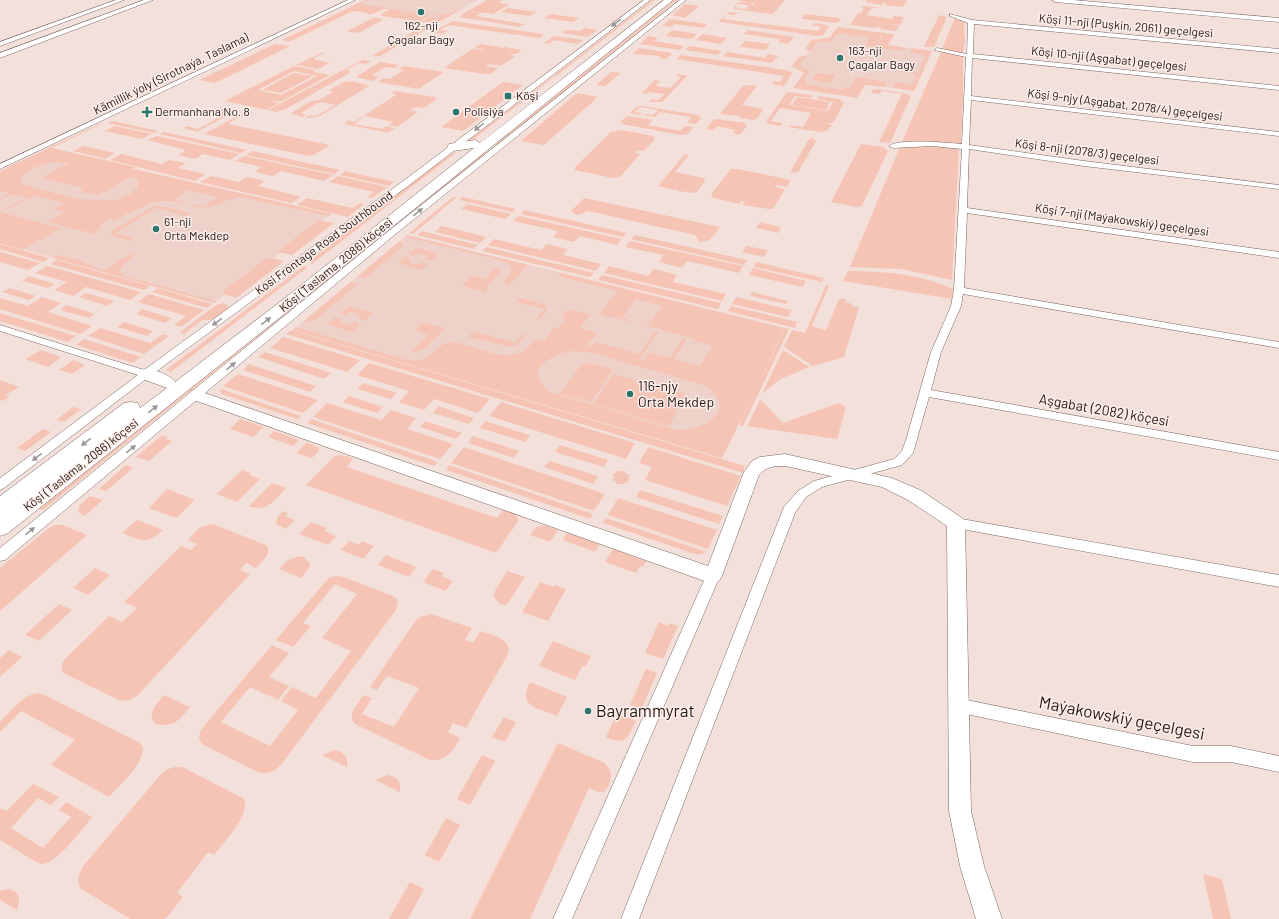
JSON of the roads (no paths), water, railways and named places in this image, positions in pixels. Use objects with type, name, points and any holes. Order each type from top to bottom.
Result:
[{"type":"main road","name":"Köşi (Taslama, 2086) köçesi","points":[[0,507],[166,382],[484,147],[546,87],[660,0]]},
{"type":"main road","name":"Köşi (Taslama, 2086) köçesi","points":[[0,527],[291,302],[669,0]]},
{"type":"main road","points":[[453,147],[484,147]]},
{"type":"main road","points":[[291,302],[320,292]]},
{"type":"main road","points":[[146,374],[166,382]]},
{"type":"street","points":[[0,44],[121,0]]},
{"type":"street","points":[[0,56],[150,0]]},
{"type":"street","name":"Kämillik ýoly (Sirotnaýa, Taslama)","points":[[0,167],[352,0]]},
{"type":"street","name":"Kosi Frontage Road Southbound","points":[[0,485],[146,374],[453,147],[647,0]]},
{"type":"street","points":[[0,556],[196,396],[400,226],[484,147],[682,0]]},
{"type":"street","points":[[1055,0],[1279,20]]},
{"type":"street","name":"Köşi 11-nji (Puşkin, 2061) geçelgesi","points":[[952,15],[971,22],[1279,51]]},
{"type":"street","points":[[630,919],[789,511],[802,494],[818,484],[898,462],[907,453],[912,440],[936,352],[956,306],[959,290],[971,22]]},
{"type":"street","name":"Köşi 10-nji (Aşgabat) geçelgesi","points":[[937,50],[970,56],[1279,88]]},
{"type":"street","name":"Köşi 9-njy (Aşgabat, 2078/4) geçelgesi","points":[[968,98],[1279,134]]},
{"type":"street","name":"Köşi 8-nji (2078/3) geçelgesi","points":[[893,146],[920,144],[966,148],[1075,163],[1279,187]]},
{"type":"street","name":"Köşi 7-nji (Maýakowskiý) geçelgesi","points":[[962,210],[1279,255]]},
{"type":"street","points":[[959,290],[1279,345]]},
{"type":"street","points":[[0,328],[146,374]]},
{"type":"street","name":"Aşgabat (2082) köçesi","points":[[925,393],[1279,456]]},
{"type":"street","points":[[196,396],[713,576]]},
{"type":"street","points":[[562,919],[713,576],[752,472],[758,465],[766,461],[785,460],[886,482],[900,487],[956,523],[1279,581]]},
{"type":"street","points":[[956,523],[957,705],[960,811],[972,866],[989,919]]},
{"type":"street","name":"Maýakowskiý geçelgesi","points":[[957,705],[1193,754],[1231,754],[1279,764]]},
{"type":"place","name":"162-nji Çagalar Bagy","points":[[421,12]]},
{"type":"place","name":"163-nji Çagalar Bagy","points":[[840,58]]},
{"type":"place","name":"Köşi","points":[[508,96]]},
{"type":"place","name":"Dermanhana No. 8","points":[[147,112]]},
{"type":"place","name":"Polisiýa","points":[[456,112]]},
{"type":"place","name":"61-nji Orta Mekdep","points":[[156,229]]},
{"type":"place","name":"116-njy Orta Mekdep","points":[[630,394]]},
{"type":"place","name":"Bayrammyrat","points":[[588,711]]}]
